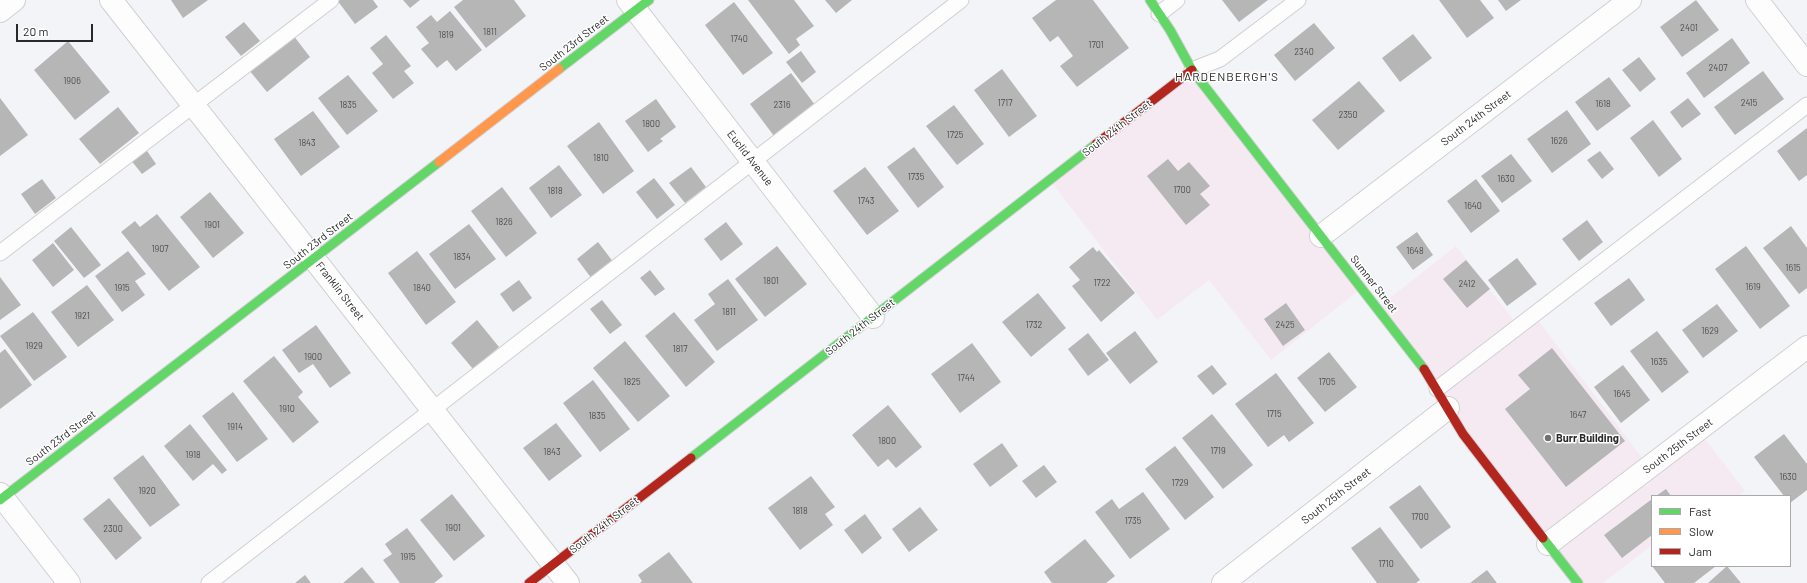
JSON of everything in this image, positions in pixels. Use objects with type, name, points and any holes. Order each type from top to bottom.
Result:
[{"type":"street","points":[[0,11],[14,0]]},
{"type":"street","name":"Franklin Street","points":[[111,0],[568,583]]},
{"type":"street","name":"Sumner Street","points":[[1150,0],[1192,70],[1425,370],[1463,434],[1548,544],[1572,581]]},
{"type":"street","name":"South 24th Street","points":[[1321,236],[1630,0]]},
{"type":"street","points":[[1757,0],[1807,65]]},
{"type":"street","name":"Euclid Avenue","points":[[638,4],[753,162],[873,317]]},
{"type":"street","name":"South 23rd Street","points":[[1,497],[314,259],[638,4]]},
{"type":"street","name":"South 24th Street","points":[[529,583],[1192,70]]},
{"type":"street","name":"South 25th Street","points":[[1548,544],[1807,347]]},
{"type":"street","name":"South 25th Street","points":[[1223,583],[1448,408]]},
{"type":"street","points":[[1,497],[69,583]]},
{"type":"lane","points":[[0,253],[331,0]]},
{"type":"lane","points":[[209,583],[961,0]]},
{"type":"lane","points":[[1159,14],[1177,0]]},
{"type":"lane","points":[[1192,70],[1220,59],[1298,0]]},
{"type":"lane","points":[[1437,389],[1807,105]]},
{"type":"shaded area","points":[[1192,70],[1362,288],[1271,360],[1209,280],[1157,320],[1050,180]]},
{"type":"shaded area","points":[[1456,246],[1518,326],[1534,315],[1649,467],[1698,430],[1745,491],[1740,495],[1651,495],[1651,546],[1603,583],[1578,583],[1377,308]]},
{"type":"building","points":[[171,0],[208,0],[183,18]]},
{"type":"building","points":[[337,0],[373,0],[378,7],[355,24]]},
{"type":"building","points":[[403,0],[420,0],[410,8]]},
{"type":"building","points":[[463,0],[514,0],[526,16],[486,48],[454,7]]},
{"type":"building","points":[[748,0],[794,0],[814,26],[796,39],[800,45],[789,54]]},
{"type":"building","points":[[825,0],[852,0],[836,13]]},
{"type":"building","points":[[1056,0],[1093,0],[1129,48],[1077,87],[1060,66],[1073,56],[1058,36],[1050,42],[1032,18]]},
{"type":"building","points":[[1222,0],[1268,0],[1239,22]]},
{"type":"building","points":[[1439,0],[1480,0],[1494,18],[1467,38]]},
{"type":"building","points":[[1498,0],[1521,0],[1506,11]]},
{"type":"building","points":[[1696,0],[1719,30],[1682,57],[1660,27]]},
{"type":"building","points":[[734,2],[773,53],[743,75],[705,25]]},
{"type":"building","points":[[450,11],[482,50],[456,71],[447,60],[437,68],[421,49],[429,43],[416,27],[431,15],[437,22]]},
{"type":"building","points":[[244,22],[260,41],[241,56],[225,37]]},
{"type":"building","points":[[1314,23],[1335,48],[1295,81],[1274,55]]},
{"type":"building","points":[[1413,34],[1432,58],[1400,82],[1382,58]]},
{"type":"building","points":[[293,35],[310,57],[267,92],[249,70]]},
{"type":"building","points":[[386,35],[411,66],[404,71],[414,83],[393,99],[372,73],[383,64],[370,48]]},
{"type":"building","points":[[1732,38],[1750,63],[1704,98],[1686,73]]},
{"type":"building","points":[[68,41],[110,92],[75,120],[34,70]]},
{"type":"building","points":[[801,51],[816,72],[802,83],[786,62]]},
{"type":"building","points":[[1639,57],[1656,79],[1640,92],[1622,70]]},
{"type":"building","points":[[1002,69],[1037,116],[1009,137],[974,90]]},
{"type":"building","points":[[1763,71],[1784,99],[1735,135],[1714,107]]},
{"type":"building","points":[[791,73],[815,105],[774,136],[750,104]]},
{"type":"building","points":[[348,75],[378,111],[347,135],[318,98]]},
{"type":"building","points":[[1609,77],[1631,106],[1597,131],[1575,102]]},
{"type":"building","points":[[1359,81],[1385,111],[1338,150],[1312,120]]},
{"type":"building","points":[[0,98],[28,135],[0,156]]},
{"type":"building","points":[[1688,98],[1701,114],[1682,128],[1670,112]]},
{"type":"building","points":[[656,99],[676,127],[660,139],[663,141],[648,152],[625,121]]},
{"type":"building","points":[[954,105],[984,144],[957,165],[926,126]]},
{"type":"building","points":[[118,107],[139,133],[100,164],[79,139]]},
{"type":"building","points":[[1567,110],[1591,144],[1552,173],[1527,139]]},
{"type":"building","points":[[313,111],[340,147],[301,176],[274,139]]},
{"type":"building","points":[[1653,120],[1682,159],[1659,177],[1630,138]]},
{"type":"building","points":[[599,122],[634,171],[603,194],[567,146]]},
{"type":"building","points":[[1807,128],[1807,175],[1799,181],[1777,151]]},
{"type":"building","points":[[914,147],[944,187],[918,208],[887,167]]},
{"type":"building","points":[[145,148],[156,164],[142,174],[130,159]]},
{"type":"building","points":[[1600,151],[1614,169],[1602,179],[1587,160]]},
{"type":"building","points":[[1511,154],[1532,181],[1502,203],[1481,176]]},
{"type":"building","points":[[1168,159],[1178,171],[1189,162],[1210,186],[1200,194],[1210,205],[1186,225],[1147,176]]},
{"type":"building","points":[[559,165],[582,195],[551,218],[529,188]]},
{"type":"building","points":[[691,167],[706,187],[685,203],[669,183]]},
{"type":"building","points":[[865,167],[899,211],[867,235],[833,191]]},
{"type":"building","points":[[654,178],[675,205],[657,219],[636,192]]},
{"type":"building","points":[[42,179],[56,198],[35,214],[21,194]]},
{"type":"building","points":[[1476,179],[1500,211],[1471,233],[1447,201]]},
{"type":"building","points":[[502,187],[537,233],[506,257],[471,211]]},
{"type":"building","points":[[210,192],[244,233],[213,258],[180,217]]},
{"type":"building","points":[[157,214],[200,267],[169,291],[121,232],[135,221],[140,227]]},
{"type":"building","points":[[1587,220],[1603,242],[1579,261],[1562,239]]},
{"type":"building","points":[[726,222],[743,244],[721,261],[704,239]]},
{"type":"building","points":[[469,224],[496,259],[455,289],[429,254]]},
{"type":"building","points":[[1791,226],[1807,248],[1807,288],[1799,294],[1763,248]]},
{"type":"building","points":[[71,227],[101,265],[84,278],[54,241]]},
{"type":"building","points":[[1417,232],[1433,255],[1413,270],[1396,247]]},
{"type":"building","points":[[598,242],[614,263],[592,279],[577,259]]},
{"type":"building","points":[[53,243],[74,270],[53,287],[32,260]]},
{"type":"building","points":[[777,246],[807,284],[765,317],[735,279]]},
{"type":"building","points":[[1746,246],[1790,306],[1760,329],[1715,269]]},
{"type":"building","points":[[1093,247],[1097,252],[1099,250],[1135,293],[1101,322],[1072,286],[1080,280],[1069,267]]},
{"type":"building","points":[[128,251],[146,274],[135,281],[145,295],[122,312],[95,276]]},
{"type":"building","points":[[417,251],[456,302],[426,325],[388,273]]},
{"type":"building","points":[[1517,258],[1537,284],[1507,306],[1488,280]]},
{"type":"building","points":[[1466,260],[1490,289],[1467,308],[1443,279]]},
{"type":"building","points":[[650,270],[665,289],[655,296],[640,278]]},
{"type":"building","points":[[0,277],[21,305],[0,320]]},
{"type":"building","points":[[1629,278],[1645,300],[1611,326],[1594,303]]},
{"type":"building","points":[[728,279],[758,320],[717,351],[694,320],[715,304],[708,294]]},
{"type":"building","points":[[519,280],[532,298],[513,312],[500,294]]},
{"type":"building","points":[[87,285],[114,320],[78,347],[51,312]]},
{"type":"building","points":[[1038,293],[1066,328],[1031,357],[1002,322]]},
{"type":"building","points":[[602,300],[622,325],[610,334],[590,309]]},
{"type":"building","points":[[1286,303],[1305,330],[1283,346],[1264,319]]},
{"type":"building","points":[[1717,304],[1738,331],[1703,358],[1682,330]]},
{"type":"building","points":[[33,312],[67,357],[34,381],[0,336]]},
{"type":"building","points":[[674,312],[715,362],[686,387],[645,336]]},
{"type":"building","points":[[477,320],[499,347],[473,369],[451,343]]},
{"type":"building","points":[[316,325],[351,373],[330,388],[313,364],[299,373],[282,350]]},
{"type":"building","points":[[1135,331],[1158,362],[1130,384],[1106,353]]},
{"type":"building","points":[[1657,331],[1689,372],[1662,393],[1630,351]]},
{"type":"building","points":[[1088,333],[1109,360],[1088,376],[1068,349]]},
{"type":"building","points":[[625,341],[670,396],[638,422],[593,368]]},
{"type":"building","points":[[972,343],[1001,382],[960,413],[931,374]]},
{"type":"building","points":[[1552,348],[1625,441],[1566,487],[1505,409],[1530,389],[1518,375]]},
{"type":"building","points":[[5,349],[32,385],[0,409],[0,353]]},
{"type":"building","points":[[1329,352],[1357,387],[1325,412],[1297,378]]},
{"type":"building","points":[[274,356],[303,392],[298,397],[319,422],[293,443],[243,381]]},
{"type":"building","points":[[1212,365],[1227,384],[1213,395],[1197,376]]},
{"type":"building","points":[[1623,365],[1650,400],[1621,423],[1594,387]]},
{"type":"building","points":[[1276,373],[1314,423],[1289,442],[1284,435],[1268,447],[1235,404]]},
{"type":"building","points":[[593,380],[630,429],[600,452],[563,403]]},
{"type":"building","points":[[233,392],[268,439],[237,462],[202,416]]},
{"type":"building","points":[[888,405],[922,447],[896,468],[888,459],[878,467],[852,435]]},
{"type":"building","points":[[1212,414],[1253,465],[1223,489],[1182,438]]},
{"type":"building","points":[[556,423],[582,456],[549,481],[523,448]]},
{"type":"building","points":[[190,424],[227,470],[222,474],[213,464],[193,481],[164,446]]},
{"type":"building","points":[[1784,434],[1807,464],[1807,490],[1791,502],[1791,495],[1783,495],[1754,457]]},
{"type":"building","points":[[1002,443],[1018,466],[990,487],[973,464]]},
{"type":"building","points":[[1175,446],[1214,497],[1185,520],[1145,469]]},
{"type":"building","points":[[143,455],[180,505],[150,527],[113,478]]},
{"type":"building","points":[[1044,465],[1057,482],[1036,498],[1022,481]]},
{"type":"building","points":[[811,476],[835,507],[825,514],[833,525],[800,550],[768,508]]},
{"type":"building","points":[[1420,485],[1451,527],[1421,549],[1389,507]]},
{"type":"building","points":[[1666,489],[1670,495],[1657,495]]},
{"type":"building","points":[[1143,492],[1170,529],[1130,559],[1095,512],[1112,499],[1119,509]]},
{"type":"building","points":[[452,494],[485,536],[454,561],[420,520]]},
{"type":"building","points":[[109,498],[142,538],[116,560],[83,519]]},
{"type":"building","points":[[1651,500],[1651,536],[1622,558],[1604,535]]},
{"type":"building","points":[[920,507],[938,530],[909,552],[892,529]]},
{"type":"building","points":[[865,514],[882,538],[862,554],[844,530]]},
{"type":"building","points":[[1380,527],[1420,580],[1416,583],[1377,583],[1351,548]]},
{"type":"building","points":[[407,528],[443,576],[434,583],[400,583],[383,560],[392,554],[385,544]]},
{"type":"building","points":[[1085,539],[1115,576],[1106,583],[1052,583],[1044,572]]},
{"type":"building","points":[[669,552],[693,583],[640,583],[642,581],[638,575]]},
{"type":"building","points":[[362,567],[375,583],[343,583]]},
{"type":"building","points":[[1653,567],[1715,567],[1694,583],[1665,583]]},
{"type":"building","points":[[1726,567],[1728,567],[1741,583],[1708,583]]},
{"type":"building","points":[[1487,570],[1497,583],[1470,583]]},
{"type":"building","points":[[305,575],[311,583],[295,583]]},
{"type":"traffic: fast","points":[[559,69],[649,0]]},
{"type":"traffic: fast","points":[[1150,0],[1170,30],[1192,70],[1424,369]]},
{"type":"traffic: fast","points":[[691,458],[1096,144]]},
{"type":"traffic: fast","points":[[0,500],[439,162]]},
{"type":"traffic: fast","points":[[1543,538],[1578,583]]},
{"type":"traffic: slow","points":[[439,162],[559,69]]},
{"type":"traffic: jam","points":[[1096,144],[1192,70]]},
{"type":"traffic: jam","points":[[1424,369],[1463,434],[1543,538]]},
{"type":"traffic: jam","points":[[529,583],[691,458]]},
{"type":"place","name":"Burr Building","points":[[1548,438]]},
{"type":"district","name":"HARDENBERGH'S","points":[[1227,77]]}]
